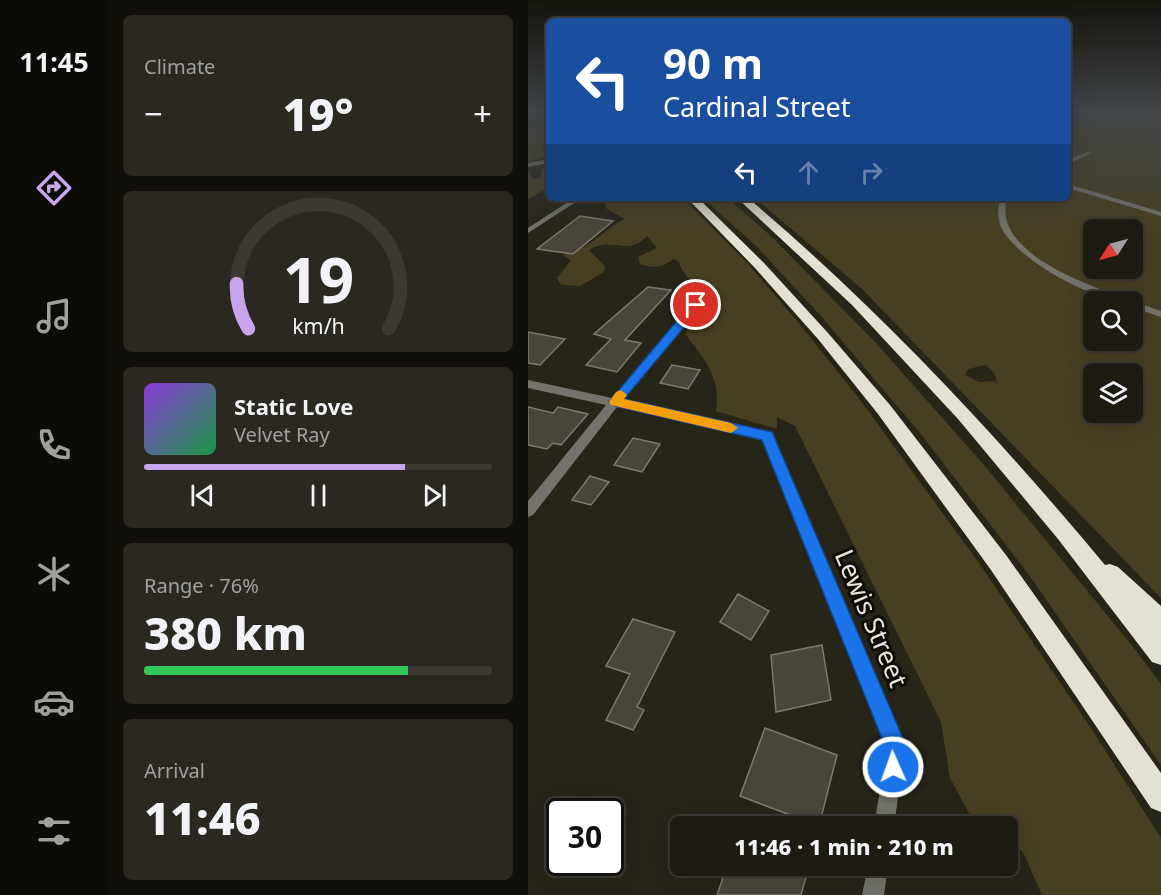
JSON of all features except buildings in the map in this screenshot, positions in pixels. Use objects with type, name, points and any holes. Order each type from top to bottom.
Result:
[{"type":"highway","points":[[695,201],[801,311],[876,400],[1037,615],[1161,798]]},
{"type":"highway","points":[[746,201],[798,246],[880,324],[996,450],[1068,533],[1161,653]]},
{"type":"highway","points":[[1068,533],[1161,622]]},
{"type":"street","points":[[1071,161],[1089,153]]},
{"type":"street","points":[[528,165],[546,162]]},
{"type":"street","points":[[1071,187],[1161,214]]},
{"type":"street","points":[[528,231],[574,201]]},
{"type":"street","points":[[1003,201],[1001,211],[1006,229],[1020,247],[1047,267],[1080,285],[1097,291]]},
{"type":"street","points":[[528,511],[696,305]]},
{"type":"street","points":[[1143,308],[1161,314]]},
{"type":"street","points":[[528,384],[615,402]]},
{"type":"street","name":"Lewis Street","points":[[615,402],[767,436],[896,748],[886,816]]},
{"type":"street","points":[[873,895],[876,876]]},
{"type":"shaded area","points":[[528,153],[546,154],[546,155],[528,162]]},
{"type":"shaded area","points":[[1071,153],[1161,153],[1161,598],[862,289],[759,201],[1071,201]],"holes":[[[986,365],[994,373],[998,385],[995,381],[979,382],[965,375],[968,369]]]},
{"type":"shaded area","points":[[546,167],[546,189],[528,199],[528,170],[533,179],[541,178],[541,170]]},
{"type":"shaded area","points":[[603,201],[686,201],[748,264],[858,397],[979,563],[1091,728],[1161,838],[1161,895],[1042,895],[1023,852],[1018,849],[1018,816],[970,816],[950,778],[941,722],[795,426],[777,417],[777,429],[716,411],[714,379],[705,360],[685,334],[689,324],[699,318],[699,314],[694,287],[679,262],[674,259],[654,267],[640,264],[638,257],[657,248],[647,236],[633,245],[606,245],[589,250],[605,266],[604,272],[580,286],[561,285],[557,278],[571,260],[563,256],[568,251],[590,243],[625,219],[607,209]]},
{"type":"shaded area","points":[[706,201],[731,201],[771,236],[876,343],[984,465],[1130,643],[1161,684],[1161,765],[1029,575],[920,433],[820,315],[757,247]]},
{"type":"slow traffic","points":[[621,395],[615,402],[731,428]]},
{"type":"route","points":[[696,305],[615,402],[767,436],[896,748],[893,767]]}]
